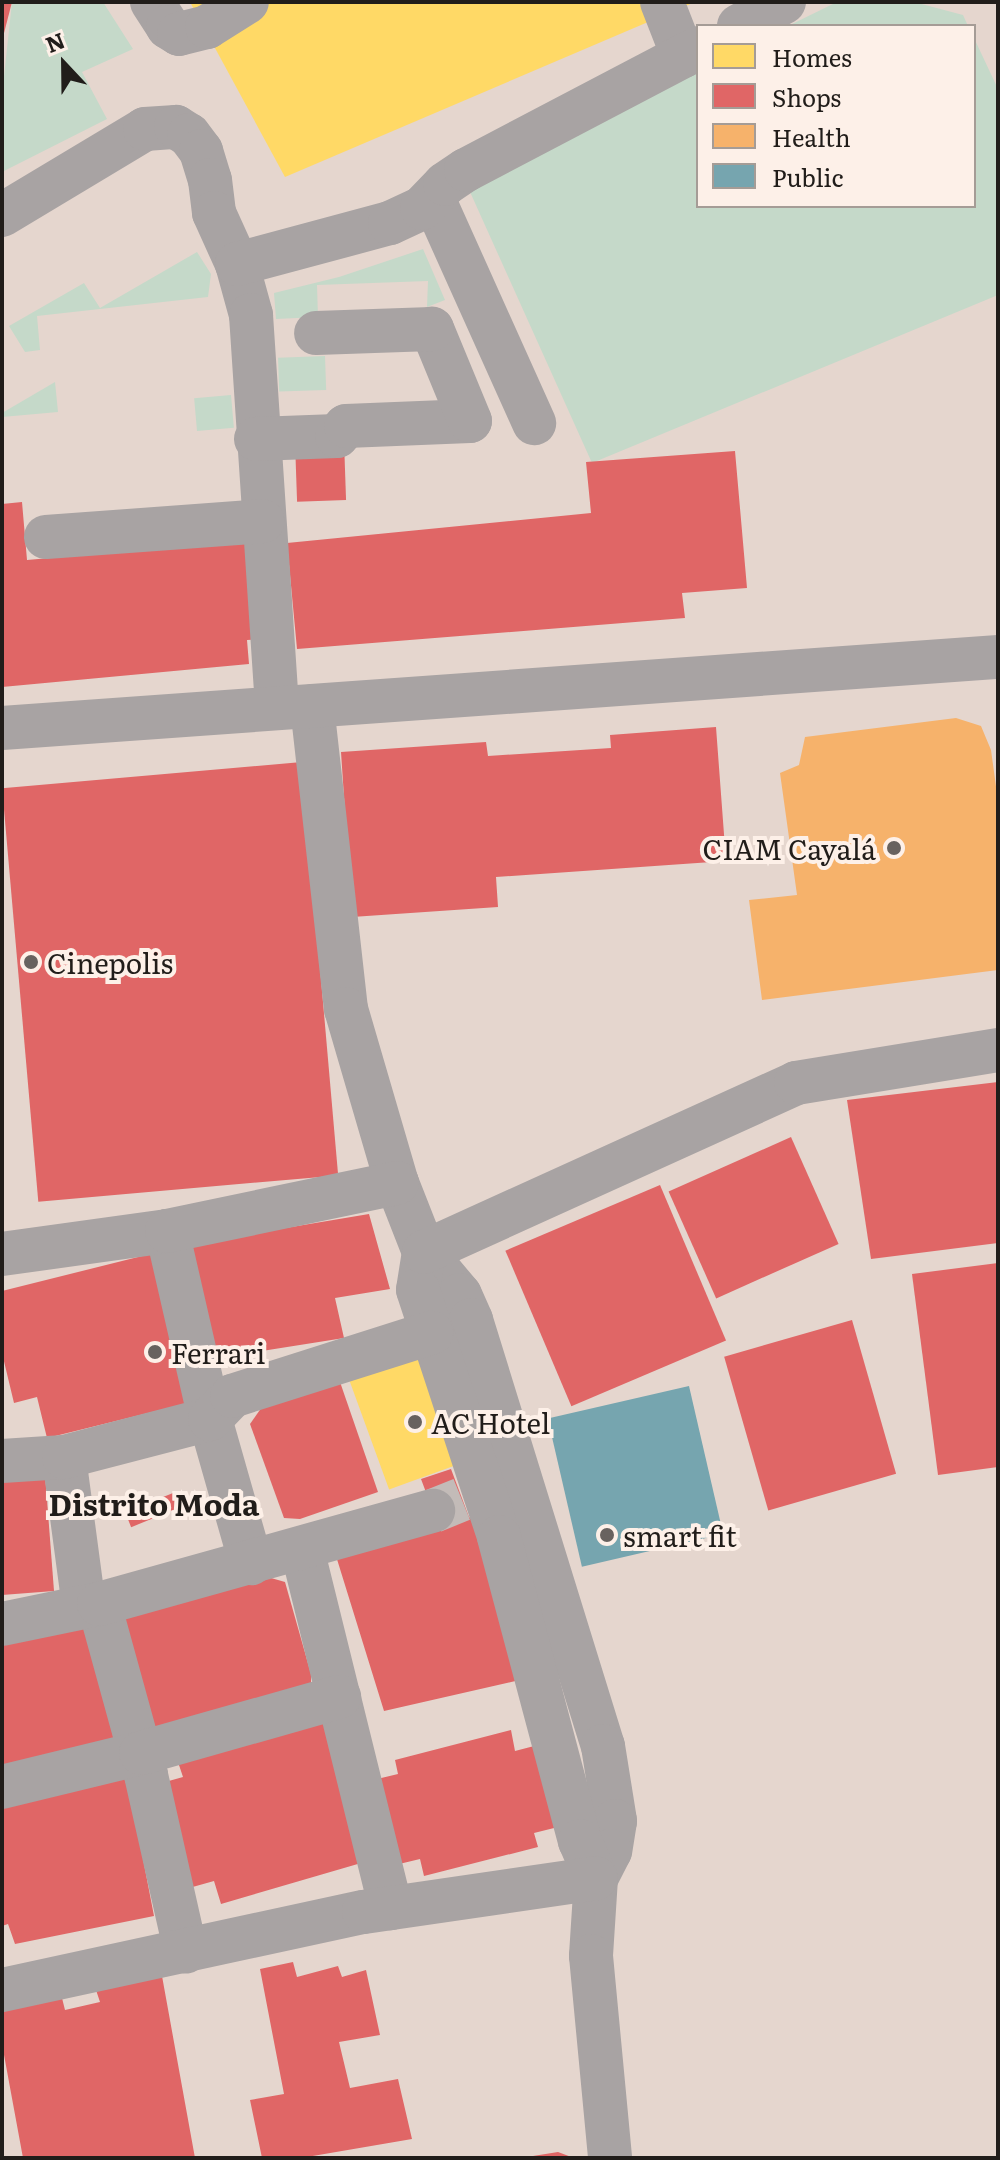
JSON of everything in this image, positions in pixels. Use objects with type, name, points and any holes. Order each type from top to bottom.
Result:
[{"type":"street","points":[[152,2],[168,27],[179,34],[207,27],[247,2]]},
{"type":"street","points":[[237,264],[367,231],[422,208],[445,184],[466,170],[690,52],[662,2]]},
{"type":"street","points":[[743,24],[784,2]]},
{"type":"street","points":[[2,215],[145,129],[176,127],[189,135],[201,151],[210,180],[214,213],[237,264],[251,315],[262,521],[346,1009],[397,1183],[424,1252],[460,1295],[471,1320],[474,1495]]},
{"type":"street","points":[[433,198],[534,423]]},
{"type":"street","points":[[252,336],[432,329],[470,421],[435,408],[346,426],[337,436],[256,439]]},
{"type":"street","points":[[46,537],[262,521]]},
{"type":"street","points":[[2,728],[998,657]]},
{"type":"street","points":[[424,1252],[796,1083],[998,1050]]},
{"type":"street","points":[[2,1254],[167,1231],[397,1183]]},
{"type":"street","points":[[167,1231],[210,1419],[251,1563]]},
{"type":"street","points":[[424,1252],[418,1290],[474,1495],[603,1746],[615,1821],[610,1851],[596,1878],[591,1956],[610,2158]]},
{"type":"street","points":[[2,1461],[64,1457],[210,1419],[232,1396],[431,1333]]},
{"type":"street","points":[[64,1457],[91,1605],[141,1753],[186,1952]]},
{"type":"street","points":[[2,1624],[91,1605],[251,1563],[474,1495]]},
{"type":"street","points":[[302,1549],[391,1908]]},
{"type":"street","points":[[2,1787],[141,1753],[339,1697]]},
{"type":"street","points":[[2,1990],[391,1908],[596,1878]]},
{"type":"shaded area","points":[[2,2],[998,2],[998,2158],[2,2158]]},
{"type":"green space","points":[[12,2],[103,2],[133,49],[82,72],[107,119],[2,172],[2,95]]},
{"type":"green space","points":[[837,2],[914,2],[963,15],[967,24],[792,24]]},
{"type":"green space","points":[[976,42],[998,89],[998,295],[592,463],[466,183],[696,71],[696,208],[976,208]]},
{"type":"green space","points":[[423,249],[445,300],[427,307],[428,281],[317,285],[318,317],[276,319],[274,293],[339,277]]},
{"type":"green space","points":[[197,252],[211,274],[208,297],[37,316],[40,350],[25,352],[9,326],[84,283],[100,308]]},
{"type":"green space","points":[[325,356],[326,390],[279,392],[278,358]]},
{"type":"green space","points":[[55,382],[58,412],[2,417],[2,413]]},
{"type":"green space","points":[[231,395],[234,428],[197,431],[194,398]]},
{"type":"building: Homes","points":[[190,2],[695,2],[285,177]]},
{"type":"building: Homes","points":[[427,1348],[468,1461],[389,1489],[348,1377]]},
{"type":"building: Shops","points":[[2,2],[12,2],[3,37],[2,37]]},
{"type":"building: Shops","points":[[344,441],[346,500],[297,502],[295,443]]},
{"type":"building: Shops","points":[[735,451],[747,588],[682,593],[685,618],[297,649],[287,543],[591,513],[586,462]]},
{"type":"building: Shops","points":[[22,502],[27,560],[255,540],[263,639],[247,640],[249,664],[2,687],[2,504]]},
{"type":"building: Shops","points":[[716,727],[726,861],[496,877],[498,907],[352,917],[341,752],[486,742],[488,756],[611,748],[610,735]]},
{"type":"building: Shops","points":[[302,762],[338,1175],[38,1202],[2,788]]},
{"type":"building: Shops","points":[[998,1082],[998,1243],[871,1259],[847,1100]]},
{"type":"building: Shops","points":[[791,1137],[839,1244],[716,1298],[669,1192]]},
{"type":"building: Shops","points":[[660,1185],[726,1341],[571,1406],[505,1251]]},
{"type":"building: Shops","points":[[369,1214],[390,1289],[335,1298],[344,1338],[211,1359],[190,1244]]},
{"type":"building: Shops","points":[[154,1253],[189,1403],[47,1438],[37,1397],[14,1403],[2,1353],[2,1291]]},
{"type":"building: Shops","points":[[998,1263],[998,1467],[938,1475],[912,1274]]},
{"type":"building: Shops","points":[[852,1320],[896,1474],[768,1510],[724,1357]]},
{"type":"building: Shops","points":[[340,1382],[378,1492],[300,1519],[284,1518],[250,1424],[262,1407]]},
{"type":"building: Shops","points":[[451,1469],[469,1517],[482,1527],[524,1679],[384,1711],[336,1556],[433,1511],[421,1479]]},
{"type":"building: Shops","points":[[45,1474],[54,1591],[2,1595],[2,1478]]},
{"type":"building: Shops","points":[[178,1491],[184,1506],[131,1527],[125,1512]]},
{"type":"building: Shops","points":[[271,1578],[285,1582],[311,1683],[155,1731],[122,1618]]},
{"type":"building: Shops","points":[[91,1622],[124,1739],[2,1768],[2,1645]]},
{"type":"building: Shops","points":[[326,1719],[368,1861],[221,1904],[214,1881],[189,1888],[158,1784],[183,1777],[178,1762]]},
{"type":"building: Shops","points":[[511,1730],[515,1751],[538,1745],[558,1827],[534,1833],[538,1847],[424,1876],[420,1859],[395,1865],[373,1780],[398,1774],[395,1760]]},
{"type":"building: Shops","points":[[127,1775],[154,1916],[15,1944],[8,1924],[2,1926],[2,1802]]},
{"type":"building: Shops","points":[[293,1962],[297,1977],[338,1966],[342,1977],[366,1970],[380,2035],[339,2042],[350,2088],[398,2079],[412,2139],[301,2158],[262,2158],[250,2100],[284,2094],[260,1969]]},
{"type":"building: Shops","points":[[162,1976],[195,2158],[23,2158],[2,2044],[2,2009],[61,1994],[65,2010],[100,2002],[96,1990]]},
{"type":"building: Shops","points":[[558,2152],[574,2158],[533,2158],[533,2156]]},
{"type":"building: Health","name":"CIAM Cayalá","points":[[956,718],[981,726],[991,750],[998,801],[998,970],[762,1000],[749,900],[797,895],[780,773],[799,765],[805,737]]},
{"type":"building: Public","points":[[689,1386],[723,1534],[582,1567],[548,1419]]},
{"type":"tunnel","points":[[433,1511],[462,1499]]},
{"type":"place","name":"CIAM Cayalá","points":[[894,848]]},
{"type":"place","name":"Cinepolis","points":[[31,962]]},
{"type":"place","name":"Ferrari","points":[[155,1352]]},
{"type":"place","name":"AC Hotel","points":[[415,1422]]},
{"type":"place","name":"smart fit","points":[[607,1535]]},
{"type":"district","name":"Distrito Moda","points":[[154,1503]]}]
